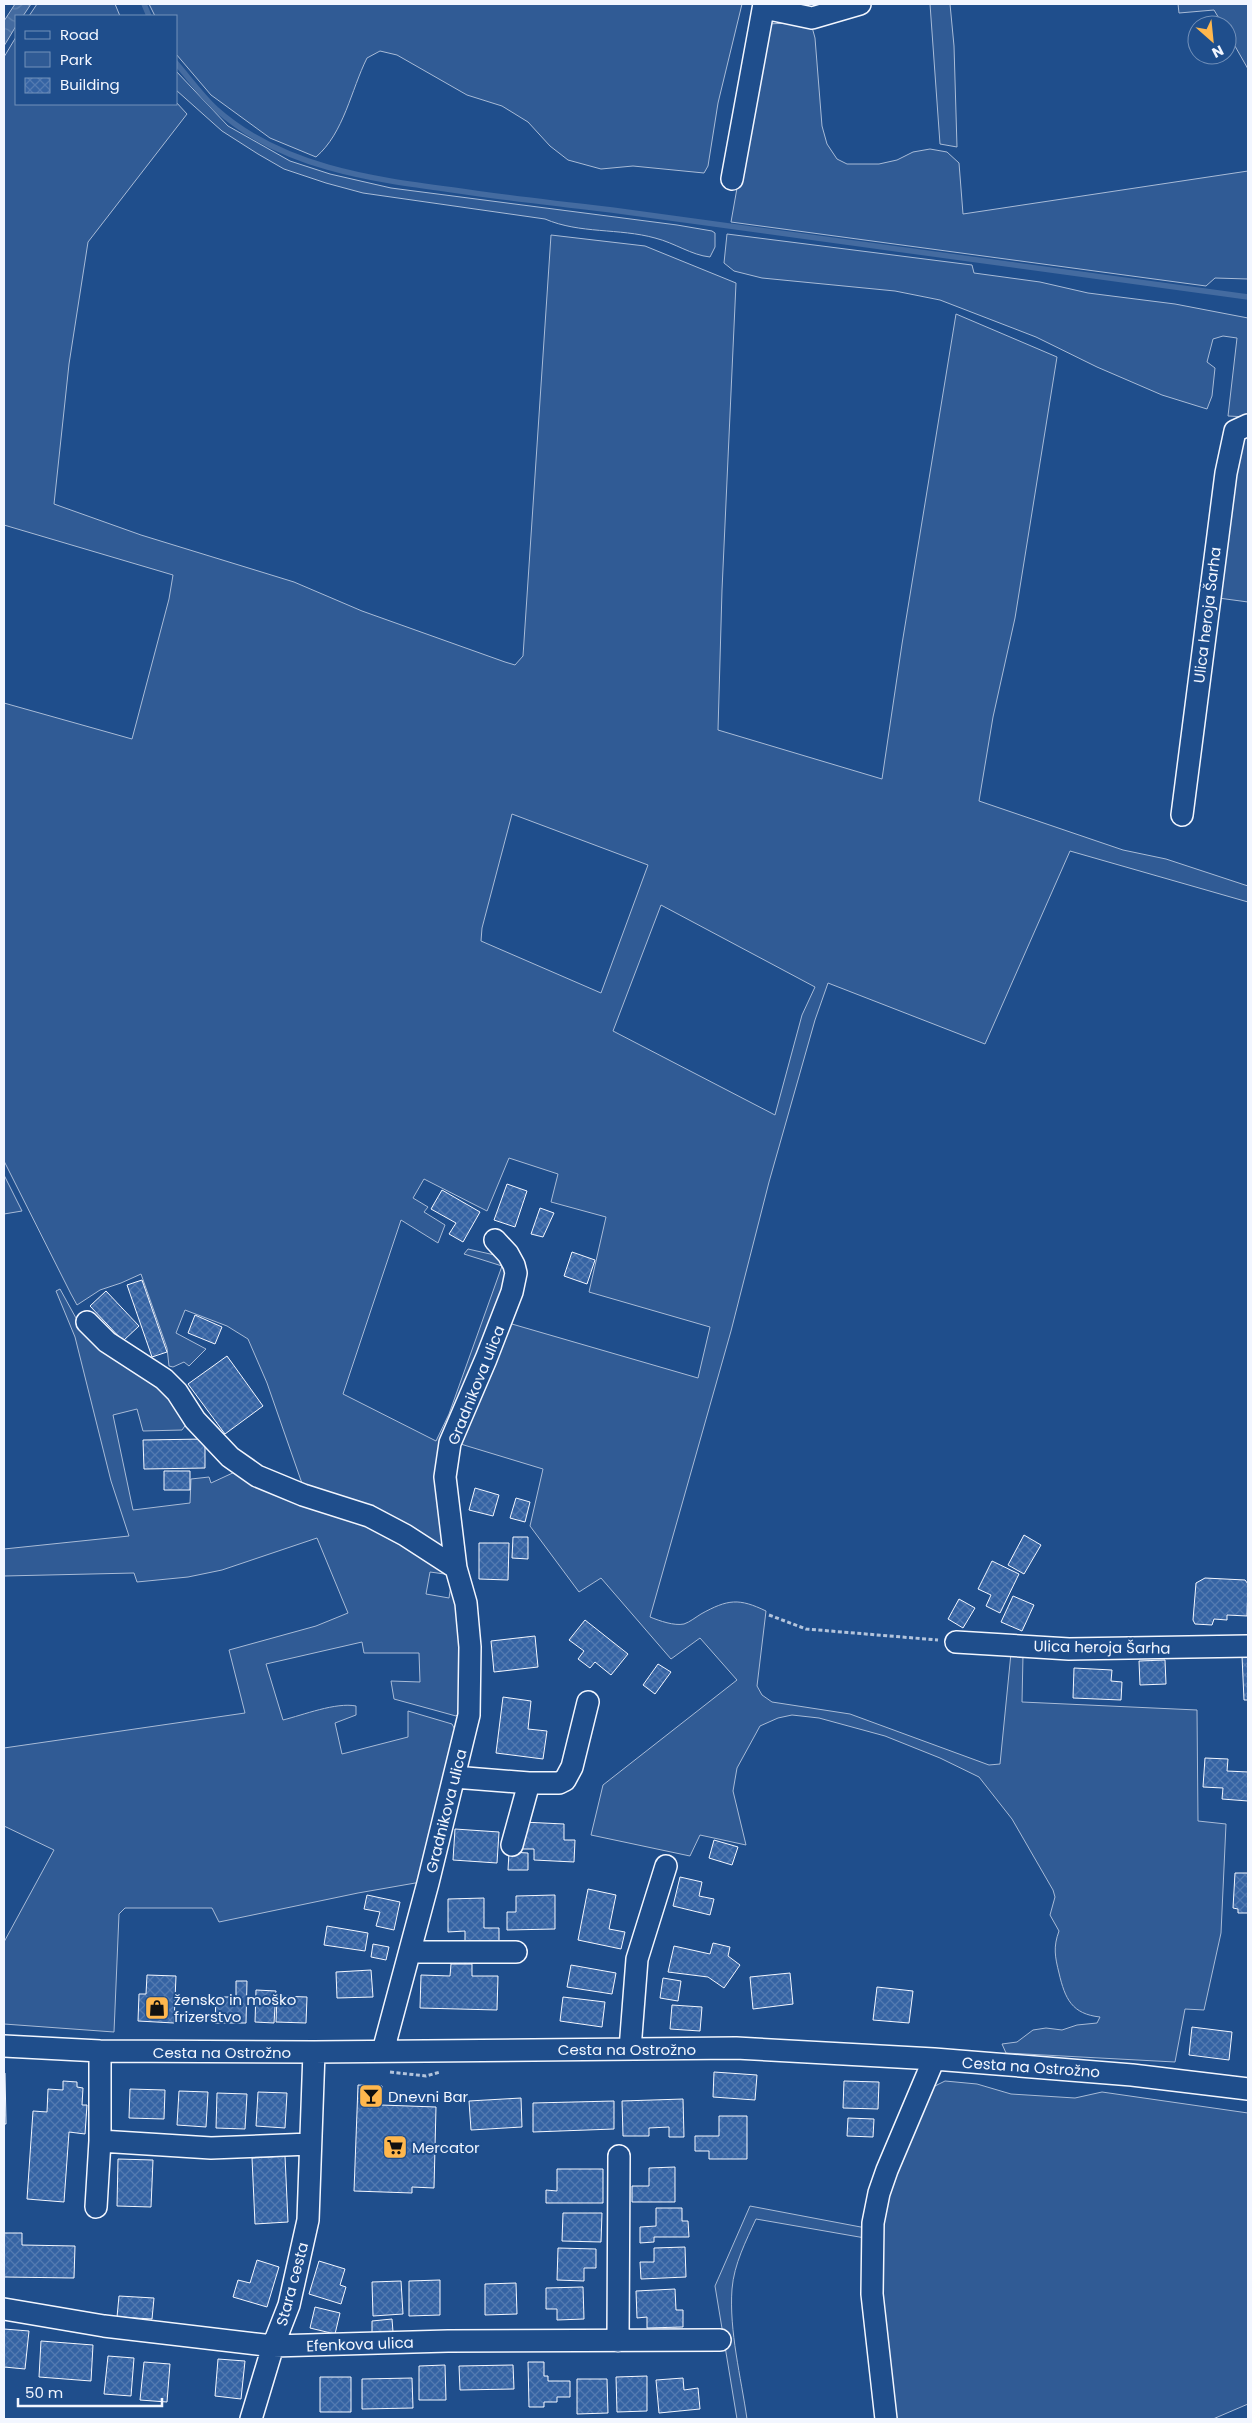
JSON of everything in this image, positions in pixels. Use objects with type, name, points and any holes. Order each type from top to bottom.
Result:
[{"type":"street","points":[[732,178],[764,6],[812,18],[860,4]]},
{"type":"street","name":"Ulica heroja Šarha","points":[[1182,814],[1226,473],[1235,431],[1248,425]]},
{"type":"street","name":"Gradnikova ulica","points":[[383,2050],[410,1952],[469,1715],[471,1688],[470,1647],[466,1603],[456,1568],[445,1477],[450,1443],[504,1316],[516,1273],[508,1254],[495,1240]]},
{"type":"street","points":[[87,1322],[107,1342],[164,1379],[177,1392],[195,1420],[230,1456],[257,1476],[303,1495],[369,1516],[405,1535],[456,1568]]},
{"type":"street","name":"Ulica heroja Šarha","points":[[956,1642],[1069,1649],[1248,1646]]},
{"type":"street","points":[[454,1777],[530,1783],[559,1782],[570,1774],[588,1702]]},
{"type":"street","points":[[512,1845],[530,1783]]},
{"type":"street","points":[[630,2048],[637,1958],[666,1866]]},
{"type":"street","points":[[410,1952],[516,1952]]},
{"type":"street","name":"Cesta na Ostrožno","points":[[4,2046],[100,2051],[314,2052],[736,2048],[934,2059],[1132,2075],[1248,2088]]},
{"type":"street","points":[[96,2207],[100,2141],[100,2051]]},
{"type":"street","name":"Stara cesta","points":[[251,2419],[273,2346],[289,2305],[308,2220],[314,2052]]},
{"type":"street","points":[[886,2419],[872,2294],[873,2223],[879,2193],[887,2170],[934,2059]]},
{"type":"street","points":[[100,2141],[211,2148],[310,2144]]},
{"type":"street","points":[[618,2341],[619,2156]]},
{"type":"street","name":"Efenkova ulica","points":[[4,2309],[104,2326],[273,2346],[448,2341],[720,2340]]},
{"type":"path","points":[[769,1616],[806,1629],[956,1642]]},
{"type":"path","points":[[388,2072],[426,2076],[443,2071]]},
{"type":"green space","points":[[37,4],[115,4],[120,15],[30,15]]},
{"type":"green space","points":[[149,4],[742,4],[718,103],[708,166],[704,173],[633,166],[601,169],[568,160],[550,146],[528,122],[502,106],[467,95],[397,55],[380,51],[367,58],[334,136],[316,157],[270,138],[211,95],[178,56],[178,15],[154,15]]},
{"type":"green space","points":[[930,4],[950,4],[954,46],[957,147],[940,144]]},
{"type":"green space","points":[[1178,4],[1248,4],[1248,69],[1237,50],[1237,15],[1217,15],[1214,10],[1179,13]]},
{"type":"green space","points":[[791,23],[812,27],[815,38],[822,126],[827,144],[837,159],[847,164],[879,164],[897,160],[913,152],[930,149],[947,152],[959,163],[963,214],[1248,171],[1248,279],[1215,278],[1206,286],[731,222],[766,24]]},
{"type":"green space","points":[[15,39],[15,105],[178,104],[187,114],[88,242],[69,364],[54,504],[141,535],[294,582],[362,611],[505,662],[515,665],[523,656],[551,235],[645,246],[736,283],[722,590],[718,730],[882,779],[956,314],[1057,357],[1015,618],[993,717],[979,801],[1123,850],[1166,859],[1248,886],[1248,902],[1070,851],[985,1044],[828,983],[815,1020],[769,1182],[731,1331],[650,1617],[667,1623],[684,1624],[710,1609],[726,1603],[741,1602],[757,1607],[766,1611],[757,1686],[762,1695],[772,1702],[850,1714],[989,1765],[1000,1764],[1011,1653],[1023,1655],[1022,1702],[1197,1710],[1198,1821],[1226,1824],[1221,1933],[1204,2010],[1185,2009],[1175,2062],[1006,2053],[1002,2044],[1017,2042],[1033,2030],[1046,2028],[1062,2030],[1077,2025],[1097,2023],[1100,2017],[1083,2013],[1076,2009],[1067,1998],[1064,1990],[1055,1947],[1059,1931],[1050,1915],[1055,1897],[1053,1890],[1012,1819],[979,1777],[940,1758],[885,1736],[819,1718],[792,1715],[778,1718],[760,1726],[737,1768],[733,1791],[746,1845],[700,1835],[690,1856],[591,1835],[603,1785],[737,1680],[700,1638],[671,1659],[601,1578],[579,1592],[530,1526],[543,1469],[454,1442],[505,1322],[698,1378],[710,1327],[589,1292],[606,1217],[551,1202],[558,1174],[509,1158],[487,1211],[424,1179],[413,1198],[428,1207],[424,1212],[445,1225],[438,1243],[401,1220],[343,1394],[436,1441],[449,1414],[502,1266],[464,1254],[468,1249],[499,1256],[509,1271],[445,1442],[446,1550],[305,1492],[267,1383],[248,1339],[227,1326],[185,1310],[176,1333],[206,1349],[189,1366],[184,1362],[173,1367],[169,1366],[167,1348],[141,1274],[100,1290],[77,1305],[4,1161],[4,703],[132,739],[169,599],[173,575],[4,525],[4,57]],"holes":[[[512,814],[648,865],[601,993],[481,941],[482,928]],[[661,905],[815,987],[802,1015],[775,1115],[613,1031]]]},
{"type":"green space","points":[[178,73],[228,126],[290,161],[330,174],[391,188],[712,231],[715,233],[715,247],[710,257],[703,256],[662,240],[641,235],[572,227],[545,219],[363,193],[284,169],[222,131],[178,92]]},
{"type":"green space","points":[[727,234],[972,265],[974,273],[1040,282],[1088,293],[1175,304],[1248,318],[1248,417],[1228,416],[1237,338],[1223,336],[1213,339],[1207,362],[1215,368],[1212,396],[1207,409],[1162,395],[1097,367],[1036,337],[940,300],[895,291],[762,278],[734,271],[724,263]]},
{"type":"green space","points":[[1248,430],[1248,602],[1211,597],[1232,455]]},
{"type":"green space","points":[[4,1175],[22,1211],[4,1214]]},
{"type":"green space","points":[[60,1289],[82,1329],[163,1387],[187,1423],[182,1430],[143,1431],[137,1409],[113,1415],[133,1510],[190,1503],[191,1479],[209,1477],[211,1483],[237,1471],[355,1515],[452,1575],[430,1572],[426,1594],[449,1598],[451,1585],[455,1586],[465,1707],[456,1716],[394,1699],[391,1681],[420,1682],[419,1653],[364,1653],[362,1642],[266,1664],[283,1720],[329,1707],[356,1706],[356,1715],[335,1723],[342,1754],[408,1737],[408,1711],[452,1724],[458,1735],[421,1882],[219,1922],[212,1908],[125,1908],[119,1914],[114,2032],[4,2024],[4,1942],[54,1850],[4,1826],[4,1748],[245,1713],[229,1650],[316,1626],[348,1613],[317,1538],[222,1570],[188,1577],[137,1582],[134,1573],[4,1576],[4,1549],[129,1536],[111,1481],[75,1337],[56,1291]]},
{"type":"green space","points":[[945,2081],[977,2084],[1011,2094],[1075,2098],[1102,2092],[1248,2113],[1248,2404],[1213,2419],[891,2419],[883,2365],[880,2214],[931,2088]]},
{"type":"green space","points":[[750,2206],[866,2228],[865,2238],[756,2219],[738,2262],[732,2289],[732,2321],[747,2419],[737,2419],[715,2286]]},
{"type":"water","points":[[15,4],[31,4],[24,15],[15,15],[15,28],[4,46],[4,21]]},
{"type":"building","points":[[507,1184],[527,1191],[515,1227],[494,1220]]},
{"type":"building","points":[[442,1190],[480,1212],[463,1242],[449,1234],[456,1223],[431,1209]]},
{"type":"building","points":[[540,1208],[554,1213],[543,1237],[531,1234]]},
{"type":"building","points":[[572,1252],[595,1260],[587,1284],[564,1276]]},
{"type":"building","points":[[142,1280],[167,1352],[152,1357],[127,1285]]},
{"type":"building","points":[[106,1291],[139,1326],[123,1341],[90,1306]]},
{"type":"building","points":[[195,1315],[222,1327],[215,1344],[188,1333]]},
{"type":"building","points":[[227,1356],[263,1406],[225,1434],[188,1384]]},
{"type":"building","points":[[205,1439],[205,1468],[144,1469],[143,1440]]},
{"type":"building","points":[[164,1471],[190,1471],[190,1490],[164,1490]]},
{"type":"building","points":[[475,1488],[499,1495],[493,1516],[469,1510]]},
{"type":"building","points":[[516,1498],[530,1502],[525,1522],[510,1518]]},
{"type":"building","points":[[1024,1535],[1041,1545],[1024,1574],[1008,1565]]},
{"type":"building","points":[[513,1537],[528,1537],[528,1559],[512,1558]]},
{"type":"building","points":[[479,1543],[509,1543],[508,1580],[479,1579]]},
{"type":"building","points":[[992,1561],[1019,1574],[1000,1613],[986,1606],[991,1595],[978,1589]]},
{"type":"building","points":[[1205,1578],[1245,1580],[1248,1584],[1247,1616],[1227,1615],[1227,1620],[1214,1619],[1212,1625],[1195,1624],[1193,1620],[1196,1583]]},
{"type":"building","points":[[1013,1596],[1034,1605],[1022,1631],[1001,1622]]},
{"type":"building","points":[[959,1599],[975,1608],[963,1628],[948,1619]]},
{"type":"building","points":[[585,1620],[628,1654],[611,1675],[595,1662],[590,1668],[578,1659],[584,1651],[569,1640]]},
{"type":"building","points":[[535,1636],[538,1667],[494,1672],[491,1641]]},
{"type":"building","points":[[1248,1655],[1248,1700],[1244,1700],[1242,1656]]},
{"type":"building","points":[[1165,1660],[1166,1684],[1140,1685],[1139,1661]]},
{"type":"building","points":[[658,1664],[671,1672],[655,1694],[643,1685]]},
{"type":"building","points":[[1074,1668],[1112,1670],[1111,1681],[1122,1682],[1121,1700],[1073,1698]]},
{"type":"building","points":[[503,1697],[531,1701],[528,1729],[547,1731],[543,1759],[496,1753]]},
{"type":"building","points":[[1205,1758],[1228,1759],[1227,1771],[1248,1772],[1248,1801],[1222,1799],[1223,1788],[1203,1787]]},
{"type":"building","points":[[523,1822],[564,1824],[564,1840],[575,1840],[574,1862],[534,1860],[534,1849],[522,1849]]},
{"type":"building","points":[[455,1829],[499,1832],[497,1863],[453,1860]]},
{"type":"building","points":[[714,1840],[738,1847],[732,1865],[709,1858]]},
{"type":"building","points":[[509,1852],[528,1853],[528,1870],[508,1870]]},
{"type":"building","points":[[1235,1873],[1248,1873],[1248,1913],[1238,1913],[1238,1909],[1233,1908]]},
{"type":"building","points":[[680,1877],[702,1882],[699,1896],[714,1899],[710,1915],[673,1906]]},
{"type":"building","points":[[588,1889],[616,1895],[609,1929],[625,1932],[621,1949],[578,1940]]},
{"type":"building","points":[[367,1895],[400,1902],[394,1930],[376,1926],[380,1912],[364,1909]]},
{"type":"building","points":[[555,1895],[555,1929],[507,1930],[507,1912],[516,1912],[516,1896]]},
{"type":"building","points":[[484,1898],[484,1928],[499,1928],[499,1947],[465,1947],[465,1931],[448,1932],[448,1899]]},
{"type":"building","points":[[327,1926],[368,1933],[365,1951],[324,1945]]},
{"type":"building","points":[[713,1943],[730,1947],[728,1956],[740,1965],[724,1988],[708,1977],[668,1972],[674,1946],[710,1954]]},
{"type":"building","points":[[373,1944],[389,1947],[386,1960],[371,1957]]},
{"type":"building","points":[[451,1964],[472,1964],[472,1976],[498,1976],[497,2010],[420,2008],[421,1975],[450,1976]]},
{"type":"building","points":[[571,1965],[616,1973],[612,1994],[567,1987]]},
{"type":"building","points":[[371,1970],[373,1997],[337,1998],[336,1972]]},
{"type":"building","points":[[790,1973],[793,2004],[753,2009],[750,1977]]},
{"type":"building","name":"žensko in moško frizerstvo","points":[[147,1975],[176,1976],[174,2023],[138,2021],[139,1994],[146,1994]]},
{"type":"building","points":[[663,1978],[681,1981],[678,2001],[660,1998]]},
{"type":"building","name":"žensko in moško frizerstvo","points":[[236,1981],[247,1981],[246,2023],[215,2023],[216,1997],[236,1997]]},
{"type":"building","points":[[877,1987],[913,1991],[909,2023],[873,2020]]},
{"type":"building","points":[[256,1990],[276,1991],[274,2023],[255,2022]]},
{"type":"building","points":[[277,1996],[307,1997],[306,2023],[276,2022]]},
{"type":"building","points":[[563,1997],[605,2002],[602,2027],[560,2021]]},
{"type":"building","points":[[672,2005],[702,2007],[700,2031],[670,2029]]},
{"type":"building","points":[[1192,2027],[1232,2032],[1229,2060],[1189,2055]]},
{"type":"building","points":[[714,2072],[757,2075],[755,2100],[713,2097]]},
{"type":"building","points":[[5,2073],[6,2124],[4,2124]]},
{"type":"building","points":[[63,2081],[77,2082],[77,2087],[83,2088],[82,2105],[87,2105],[85,2134],[69,2132],[64,2202],[27,2199],[33,2111],[47,2112],[48,2089],[63,2090]]},
{"type":"building","points":[[844,2081],[879,2082],[878,2109],[843,2108]]},
{"type":"building","name":"Mercator","points":[[358,2085],[382,2086],[381,2105],[436,2107],[434,2188],[412,2187],[412,2193],[354,2191]]},
{"type":"building","points":[[130,2089],[165,2090],[164,2119],[129,2118]]},
{"type":"building","points":[[179,2091],[208,2092],[206,2127],[177,2125]]},
{"type":"building","points":[[258,2092],[287,2093],[285,2128],[256,2126]]},
{"type":"building","points":[[217,2093],[247,2094],[245,2129],[216,2128]]},
{"type":"building","points":[[521,2098],[522,2127],[471,2130],[469,2101]]},
{"type":"building","points":[[683,2099],[684,2137],[669,2137],[669,2127],[649,2128],[649,2136],[623,2136],[622,2101]]},
{"type":"building","points":[[614,2101],[614,2129],[533,2132],[533,2103]]},
{"type":"building","points":[[719,2116],[747,2116],[747,2159],[709,2159],[709,2151],[695,2151],[695,2136],[719,2136]]},
{"type":"building","points":[[848,2118],[874,2119],[873,2137],[847,2136]]},
{"type":"building","points":[[285,2156],[288,2222],[255,2224],[252,2158]]},
{"type":"building","points":[[118,2159],[153,2160],[151,2207],[117,2206]]},
{"type":"building","points":[[675,2167],[675,2202],[632,2202],[632,2186],[649,2186],[649,2168]]},
{"type":"building","points":[[557,2169],[603,2169],[603,2203],[546,2203],[546,2190],[557,2191]]},
{"type":"building","points":[[656,2208],[682,2208],[682,2221],[688,2221],[689,2237],[654,2237],[654,2242],[640,2243],[640,2227],[656,2226]]},
{"type":"building","points":[[563,2213],[602,2213],[601,2242],[562,2241]]},
{"type":"building","points":[[4,2233],[22,2233],[22,2245],[75,2246],[74,2278],[4,2277]]},
{"type":"building","points":[[685,2247],[686,2277],[641,2279],[640,2262],[654,2262],[654,2248]]},
{"type":"building","points":[[558,2248],[596,2249],[596,2268],[584,2268],[584,2281],[557,2280]]},
{"type":"building","points":[[257,2260],[279,2267],[267,2307],[233,2297],[238,2280],[250,2283]]},
{"type":"building","points":[[319,2261],[345,2269],[340,2285],[346,2287],[341,2304],[309,2294]]},
{"type":"building","points":[[440,2280],[440,2315],[409,2316],[409,2281]]},
{"type":"building","points":[[401,2281],[403,2314],[373,2316],[372,2282]]},
{"type":"building","points":[[516,2283],[517,2314],[485,2315],[485,2284]]},
{"type":"building","points":[[583,2287],[584,2319],[557,2320],[557,2309],[546,2309],[546,2288]]},
{"type":"building","points":[[675,2289],[676,2310],[683,2310],[683,2327],[647,2328],[647,2317],[637,2318],[636,2291]]},
{"type":"building","points":[[119,2296],[154,2298],[152,2319],[117,2317]]},
{"type":"building","points":[[315,2307],[340,2313],[335,2334],[310,2328]]},
{"type":"building","points":[[392,2319],[393,2332],[372,2333],[372,2321]]},
{"type":"building","points":[[4,2329],[29,2331],[25,2369],[4,2367]]},
{"type":"building","points":[[41,2341],[93,2345],[91,2381],[39,2377]]},
{"type":"building","points":[[108,2356],[134,2358],[131,2396],[104,2394]]},
{"type":"building","points":[[218,2359],[245,2361],[241,2399],[215,2396]]},
{"type":"building","points":[[144,2362],[170,2364],[167,2402],[140,2400]]},
{"type":"building","points":[[528,2362],[544,2362],[544,2376],[548,2376],[548,2381],[570,2381],[570,2397],[557,2397],[557,2402],[544,2402],[544,2407],[529,2407]]},
{"type":"building","points":[[445,2365],[446,2400],[419,2400],[419,2366]]},
{"type":"building","points":[[513,2365],[514,2389],[460,2390],[459,2366]]},
{"type":"building","points":[[647,2376],[647,2411],[617,2412],[616,2377]]},
{"type":"building","points":[[320,2377],[351,2377],[351,2412],[320,2412]]},
{"type":"building","points":[[412,2378],[413,2408],[362,2409],[362,2379]]},
{"type":"building","points":[[683,2378],[684,2390],[698,2388],[700,2409],[659,2413],[656,2380]]},
{"type":"building","points":[[577,2379],[607,2379],[608,2413],[577,2414]]},
{"type":"waterway","points":[[144,4],[149,15]]},
{"type":"waterway","points":[[178,65],[211,104],[241,129],[269,145],[298,157],[359,175],[493,196],[612,210],[1248,297]]},
{"type":"place","name":"žensko in moško frizerstvo","points":[[157,2008]]},
{"type":"place","name":"Dnevni Bar","points":[[371,2096]]},
{"type":"place","name":"Mercator","points":[[395,2147]]}]
